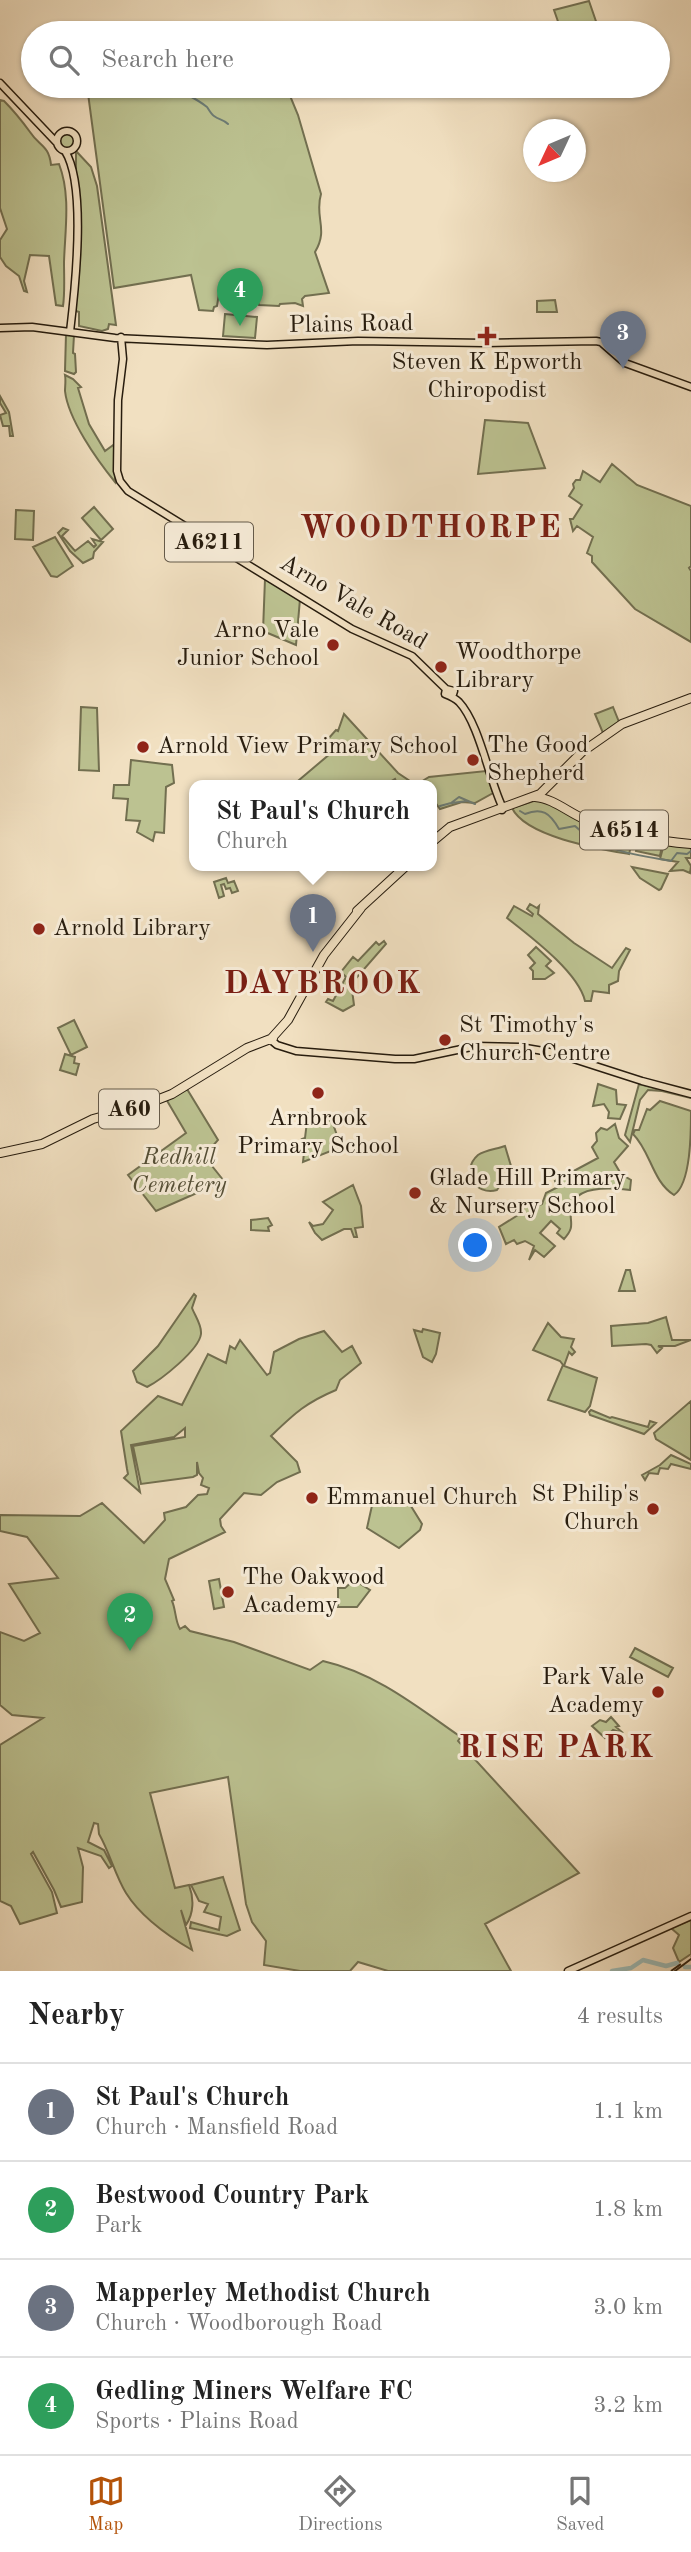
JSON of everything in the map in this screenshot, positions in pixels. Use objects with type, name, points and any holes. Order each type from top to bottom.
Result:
[{"type":"highway","points":[[437,839],[457,825],[543,795],[582,752],[619,726],[691,698]]},
{"type":"highway","points":[[500,809],[513,801],[543,795]]},
{"type":"highway","name":"A6514","points":[[543,795],[593,821],[628,832],[691,842]]},
{"type":"highway","points":[[274,1037],[292,1013],[314,970],[331,945],[361,908],[401,871]]},
{"type":"highway","name":"A60","points":[[0,1153],[42,1144],[93,1119],[178,1091],[255,1044],[274,1037]]},
{"type":"highway","name":"A60","points":[[236,1056],[274,1037]]},
{"type":"main road","points":[[0,83],[48,132],[71,162]]},
{"type":"main road","points":[[48,132],[54,135],[68,131],[75,134],[77,143],[71,162],[76,198],[71,331]]},
{"type":"main road","points":[[57,144],[59,134]]},
{"type":"main road","points":[[65,151],[73,149]]},
{"type":"main road","name":"Plains Road","points":[[0,328],[27,327],[120,337],[267,345],[358,341],[598,341],[625,363],[691,387]]},
{"type":"main road","name":"Arno Vale Road","points":[[120,337],[123,355],[118,400],[117,471],[128,491],[352,629],[412,656],[446,689],[445,694],[452,696],[464,709],[496,792]]},
{"type":"main road","points":[[526,352],[532,345],[540,342]]},
{"type":"main road","points":[[496,792],[503,802],[513,801]]},
{"type":"main road","name":"A6211","points":[[496,792],[500,809]]},
{"type":"main road","points":[[274,1037],[291,1048],[384,1056],[421,1055]]},
{"type":"main road","points":[[274,1037],[277,1045],[296,1051],[386,1059],[498,1041],[545,1047],[637,1079],[691,1094]]},
{"type":"main road","points":[[568,1971],[691,1916]]},
{"type":"green space","points":[[589,1],[596,21],[558,21],[554,10]]},
{"type":"green space","points":[[89,98],[291,98],[321,194],[321,236],[315,252],[329,293],[305,296],[302,299],[303,306],[295,303],[279,306],[259,305],[252,288],[220,287],[217,306],[213,311],[199,310],[191,275],[114,288]]},
{"type":"green space","points":[[0,100],[7,104],[46,149],[51,165],[59,164],[63,176],[66,213],[63,306],[56,305],[49,256],[30,255],[24,281],[27,292],[24,291],[19,276],[6,266],[0,257],[0,240],[7,229],[0,208]]},
{"type":"green space","points":[[67,132],[73,135],[76,141],[73,147],[67,150],[61,147],[58,141],[61,135]]},
{"type":"green space","points":[[76,151],[91,167],[97,186],[116,325],[109,324],[108,329],[102,331],[79,326],[79,312],[76,311]]},
{"type":"green space","points":[[232,292],[244,292],[244,310],[232,310]]},
{"type":"green space","points":[[555,300],[557,312],[537,312],[537,301]]},
{"type":"green space","points":[[225,314],[257,317],[255,338],[223,336]]},
{"type":"green space","points":[[66,334],[74,335],[74,374],[65,371]]},
{"type":"green space","points":[[65,375],[81,387],[78,388],[89,424],[105,451],[116,443],[115,482],[77,426],[67,402]]},
{"type":"green space","points":[[0,396],[9,412],[13,436],[10,436],[9,426],[3,426],[0,415],[6,413],[0,403]]},
{"type":"green space","points":[[485,420],[528,423],[545,468],[478,474]]},
{"type":"green space","points":[[612,464],[637,485],[691,506],[691,642],[635,609],[592,562],[592,556],[587,553],[593,537],[577,526],[573,531],[570,519],[573,519],[582,505],[569,496],[574,488],[573,484],[580,480],[583,471],[600,482]]},
{"type":"green space","points":[[94,507],[113,529],[101,540],[82,518]]},
{"type":"green space","points":[[16,510],[34,511],[33,540],[15,539]]},
{"type":"green space","points":[[63,528],[68,530],[62,536],[75,551],[88,541],[94,547],[96,545],[92,539],[103,542],[94,552],[93,558],[83,563],[70,551],[58,533]]},
{"type":"green space","points":[[55,537],[73,566],[57,577],[51,576],[33,547]]},
{"type":"green space","points":[[265,579],[300,599],[296,645],[263,631]]},
{"type":"green space","points":[[81,707],[97,708],[99,771],[79,770]]},
{"type":"green space","points":[[613,707],[619,722],[603,733],[595,714]]},
{"type":"green space","points":[[344,714],[398,773],[408,780],[299,780],[331,753],[328,749],[333,744],[328,739],[338,731]]},
{"type":"green space","points":[[131,760],[172,765],[174,783],[166,787],[164,833],[155,832],[153,841],[137,832],[140,821],[126,820],[128,799],[113,798],[114,785],[129,785]]},
{"type":"green space","points":[[486,771],[493,793],[475,803],[462,802],[440,809],[437,805],[437,780],[424,780],[429,777]]},
{"type":"green space","points":[[540,799],[585,823],[633,838],[629,854],[583,845],[548,834],[532,827],[512,808]]},
{"type":"green space","points":[[638,840],[662,845],[660,856],[636,851]]},
{"type":"green space","points":[[664,844],[691,847],[691,858],[686,858],[691,866],[690,873],[683,870],[670,871],[678,862],[660,859]]},
{"type":"green space","points":[[632,867],[668,874],[659,890],[640,878]]},
{"type":"green space","points":[[226,878],[228,883],[234,881],[238,891],[232,893],[230,888],[226,889],[224,884],[221,885],[224,896],[219,898],[214,882]]},
{"type":"green space","points":[[530,904],[537,908],[539,906],[538,914],[574,943],[612,968],[626,948],[630,950],[619,971],[618,981],[609,985],[609,993],[593,991],[591,1001],[585,1001],[581,990],[564,967],[507,918],[514,906],[532,916],[527,909]]},
{"type":"green space","points":[[384,941],[386,944],[351,984],[354,988],[354,1005],[343,1011],[326,1002],[328,999],[333,1001],[346,977],[341,972],[353,957],[358,961],[376,942],[379,945]]},
{"type":"green space","points":[[536,947],[551,961],[546,966],[554,973],[545,979],[533,979],[533,971],[530,968],[535,963],[528,955]]},
{"type":"green space","points":[[74,1020],[87,1047],[71,1055],[58,1028]]},
{"type":"green space","points":[[65,1054],[75,1057],[74,1063],[79,1064],[76,1075],[60,1070]]},
{"type":"green space","points":[[598,1084],[616,1090],[617,1104],[626,1105],[620,1119],[608,1118],[609,1112],[604,1104],[593,1106]]},
{"type":"green space","points":[[639,1084],[691,1098],[648,1090],[640,1100],[630,1142],[625,1135]]},
{"type":"green space","name":"Redhill Cemetery","points":[[187,1089],[218,1140],[204,1156],[224,1181],[156,1211],[128,1175],[186,1133],[166,1099]]},
{"type":"green space","points":[[660,1101],[691,1111],[687,1169],[680,1189],[674,1195],[661,1182],[633,1134],[635,1130],[639,1130],[647,1109],[650,1110]]},
{"type":"green space","points":[[308,1113],[332,1121],[341,1147],[303,1162],[305,1144],[302,1139],[305,1138]]},
{"type":"green space","points":[[615,1124],[619,1138],[628,1146],[614,1162],[621,1174],[631,1180],[630,1190],[596,1189],[580,1195],[571,1208],[571,1227],[564,1239],[557,1233],[560,1229],[551,1221],[540,1233],[555,1246],[544,1257],[535,1250],[529,1260],[534,1246],[525,1241],[517,1244],[514,1240],[506,1244],[499,1227],[518,1215],[530,1201],[537,1206],[542,1204],[546,1193],[558,1187],[555,1181],[598,1158],[592,1147],[597,1141],[596,1133],[601,1128],[607,1130]]},
{"type":"green space","points":[[505,1146],[511,1166],[502,1166],[501,1184],[497,1190],[489,1191],[477,1186],[470,1175],[473,1161],[481,1153]]},
{"type":"green space","points":[[353,1185],[361,1206],[363,1227],[355,1228],[357,1237],[354,1237],[351,1229],[344,1229],[322,1240],[309,1222],[313,1226],[323,1224],[333,1210],[323,1202]]},
{"type":"green space","points":[[268,1218],[272,1225],[268,1227],[269,1231],[251,1230],[251,1220]]},
{"type":"green space","points":[[626,1270],[630,1270],[635,1291],[619,1291]]},
{"type":"green space","points":[[194,1294],[196,1296],[192,1308],[200,1327],[199,1341],[178,1364],[147,1387],[137,1382],[133,1371],[158,1346]]},
{"type":"green space","points":[[666,1317],[672,1340],[691,1340],[675,1346],[658,1346],[662,1348],[657,1353],[651,1345],[646,1344],[612,1346],[611,1326],[648,1323]]},
{"type":"green space","points":[[548,1323],[561,1337],[574,1339],[571,1347],[575,1352],[572,1355],[569,1352],[564,1366],[597,1378],[590,1406],[585,1412],[548,1400],[563,1365],[560,1361],[533,1350]]},
{"type":"green space","points":[[423,1329],[440,1333],[432,1362],[423,1357],[414,1330],[422,1332]]},
{"type":"green space","points":[[324,1331],[342,1352],[352,1346],[361,1363],[340,1380],[336,1390],[300,1410],[271,1436],[297,1462],[300,1472],[277,1482],[261,1495],[244,1493],[220,1519],[225,1532],[169,1559],[165,1579],[174,1600],[172,1601],[177,1623],[180,1629],[185,1626],[190,1631],[234,1642],[310,1670],[323,1661],[360,1673],[394,1691],[458,1735],[458,1741],[579,1873],[485,1924],[511,1971],[388,1971],[358,1962],[350,1971],[300,1971],[264,1965],[266,1941],[252,1922],[246,1904],[228,1777],[150,1793],[175,1888],[189,1885],[191,1890],[192,1910],[186,1925],[181,1910],[192,1950],[156,1925],[132,1902],[99,1834],[98,1824],[94,1823],[88,1842],[104,1850],[112,1866],[109,1868],[101,1856],[78,1848],[83,1867],[82,1902],[61,1907],[33,1852],[31,1854],[52,1892],[57,1913],[20,1924],[11,1906],[0,1901],[0,1745],[43,1718],[12,1715],[0,1705],[0,1632],[24,1641],[40,1633],[9,1584],[58,1578],[27,1537],[0,1531],[0,1515],[80,1516],[102,1503],[144,1543],[165,1520],[164,1513],[186,1507],[198,1495],[207,1494],[209,1488],[201,1485],[203,1478],[197,1462],[197,1475],[193,1477],[141,1484],[133,1446],[185,1437],[185,1428],[174,1437],[131,1445],[140,1492],[124,1478],[128,1474],[121,1431],[158,1396],[182,1405],[208,1354],[226,1363],[230,1346],[235,1349],[240,1340],[267,1375],[270,1373],[274,1352],[299,1339]]},
{"type":"green space","points":[[691,1401],[691,1460],[656,1439],[654,1433]]},
{"type":"green space","points":[[591,1410],[610,1418],[648,1427],[650,1421],[656,1423],[644,1434],[590,1415]]},
{"type":"green space","points":[[671,1455],[691,1464],[691,1469],[671,1464],[668,1469],[660,1468],[658,1474],[649,1473],[645,1480],[642,1475]]},
{"type":"green space","points":[[394,1494],[406,1498],[422,1524],[420,1530],[399,1548],[367,1528],[373,1501]]},
{"type":"green space","points":[[219,1579],[224,1607],[214,1609],[209,1581]]},
{"type":"green space","points":[[354,1580],[370,1590],[357,1607],[338,1607],[338,1588],[345,1588]]},
{"type":"green space","points":[[635,1648],[673,1668],[668,1677],[630,1657]]},
{"type":"green space","points":[[611,1717],[623,1733],[613,1730],[605,1738],[592,1726],[600,1720],[606,1722]]},
{"type":"green space","points":[[223,1877],[240,1930],[227,1936],[190,1928],[191,1922],[219,1930],[221,1917],[204,1912],[208,1904],[199,1901],[191,1885]]},
{"type":"green space","points":[[691,1920],[691,1954],[679,1962],[673,1948],[679,1935],[671,1928]]},
{"type":"waterway","points":[[193,98],[228,124]]},
{"type":"waterway","points":[[440,806],[459,797],[475,804]]},
{"type":"waterway","points":[[452,803],[467,801]]},
{"type":"waterway","points":[[520,811],[525,814],[541,811],[552,819],[559,829],[575,826],[596,841],[632,854],[671,861],[677,853],[687,854],[691,851]]},
{"type":"waterway","points":[[612,1971],[631,1968],[643,1960],[666,1966],[677,1963]]},
{"type":"waterway","points":[[685,1967],[691,1967]]},
{"type":"tram line","points":[[675,1971],[691,1959]]},
{"type":"railway","points":[[671,1971],[691,1957]]},
{"type":"place","name":"Gedling Miners Welfare FC","points":[[240,326]]},
{"type":"place","name":"Steven K Epworth Chiropodist","points":[[487,336]]},
{"type":"place","name":"Mapperley Methodist Church","points":[[623,369]]},
{"type":"place","name":"Arno Vale Junior School","points":[[333,645]]},
{"type":"place","name":"Woodthorpe Library","points":[[441,667]]},
{"type":"place","name":"Arnold View Primary School","points":[[143,747]]},
{"type":"place","name":"The Good Shepherd","points":[[473,760]]},
{"type":"place","name":"Arnold Library","points":[[39,929]]},
{"type":"place","name":"St Paul's Church","points":[[313,952]]},
{"type":"place","name":"St Timothy's Church Centre","points":[[445,1040]]},
{"type":"place","name":"Arnbrook Primary School","points":[[318,1093]]},
{"type":"place","name":"Glade Hill Primary & Nursery School","points":[[415,1193]]},
{"type":"place","name":"Emmanuel Church","points":[[312,1498]]},
{"type":"place","name":"St Philip's Church","points":[[653,1509]]},
{"type":"place","name":"The Oakwood Academy","points":[[228,1592]]},
{"type":"place","name":"Bestwood Country Park","points":[[130,1651]]},
{"type":"place","name":"Park Vale Academy","points":[[658,1692]]},
{"type":"district","name":"WOODTHORPE","points":[[431,529]]},
{"type":"district","name":"DAYBROOK","points":[[323,985]]},
{"type":"district","name":"RISE PARK","points":[[557,1749]]}]
